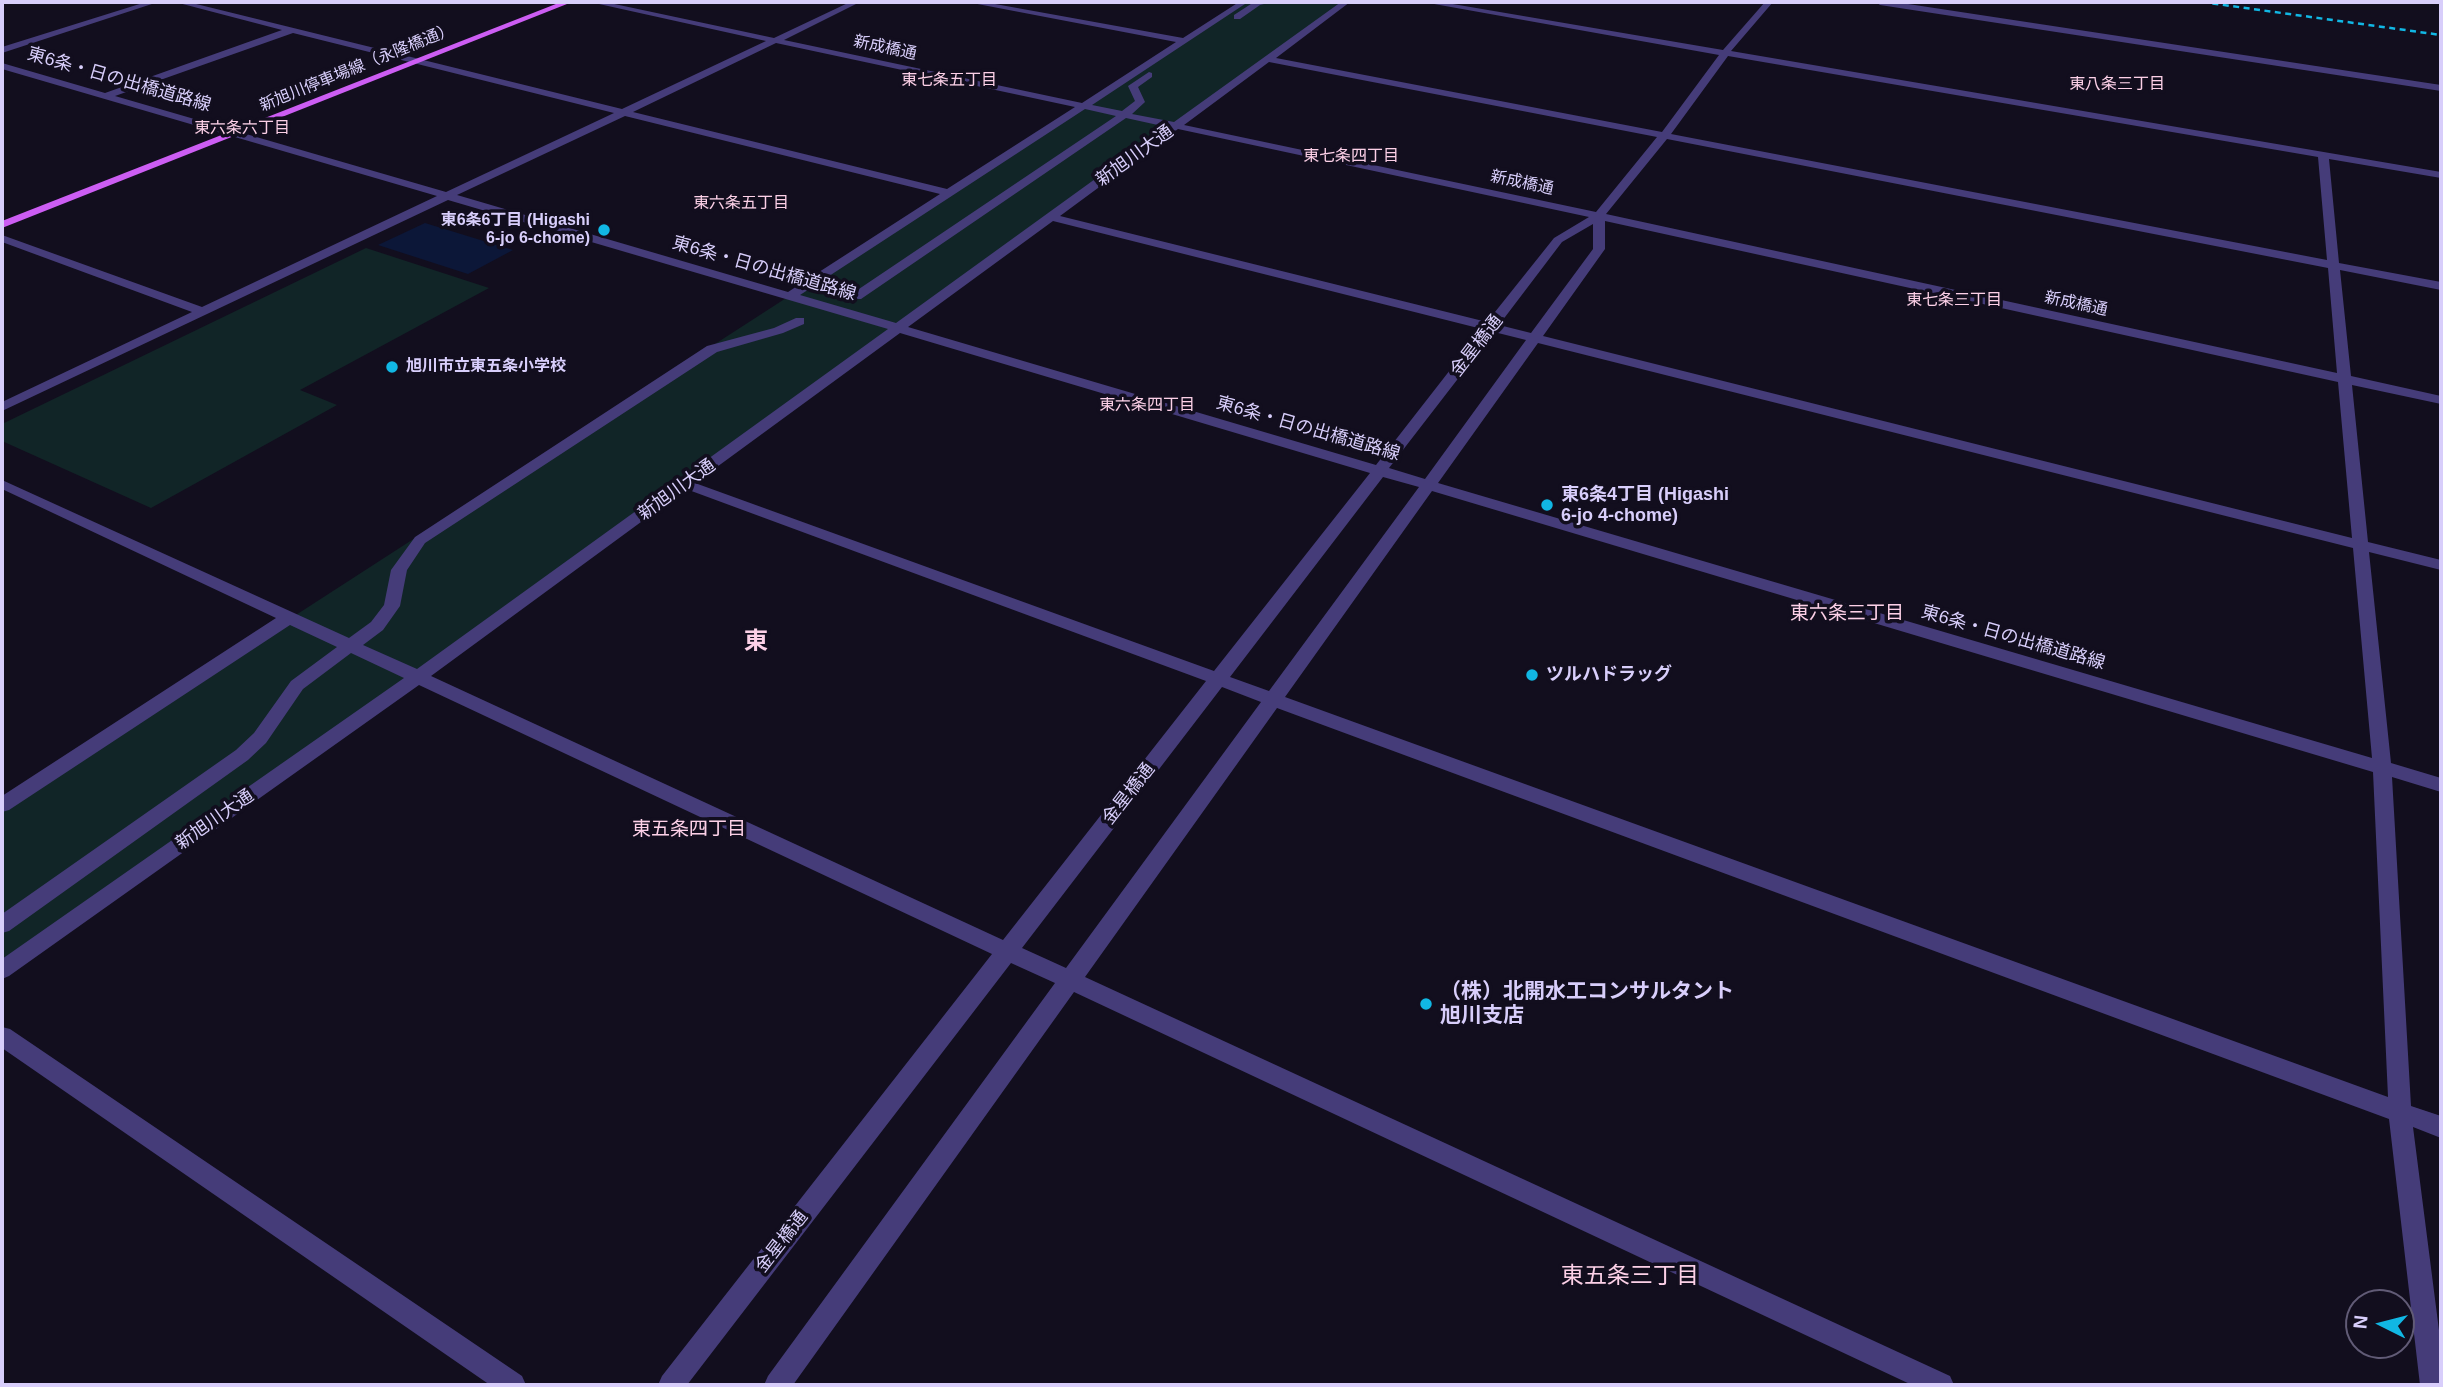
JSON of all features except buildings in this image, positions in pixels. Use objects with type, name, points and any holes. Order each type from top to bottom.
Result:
[{"type":"main road","name":"新旭川停車場線（永隆橋通）","points":[[2,225],[568,2]]},
{"type":"street","points":[[2,50],[154,2]]},
{"type":"street","points":[[179,2],[949,193]]},
{"type":"street","name":"新成橋通","points":[[594,2],[1599,216],[2441,400]]},
{"type":"street","points":[[2,407],[856,2]]},
{"type":"street","points":[[971,2],[1185,41]]},
{"type":"street","points":[[790,296],[1244,2]]},
{"type":"street","points":[[857,296],[1124,116],[1140,102],[1133,86],[1258,3],[1268,2]]},
{"type":"street","name":"新旭川大通","points":[[2,970],[418,677],[1346,2]]},
{"type":"street","points":[[1427,2],[2441,175]]},
{"type":"street","name":"金星橋通","points":[[671,1385],[1558,240],[1599,216],[1664,136],[1725,53],[1769,2]]},
{"type":"street","points":[[1880,2],[2441,88]]},
{"type":"street","points":[[105,96],[292,30]]},
{"type":"street","points":[[1268,59],[2441,286]]},
{"type":"street","name":"東6条・日の出橋道路線","points":[[2,66],[790,296],[2441,785]]},
{"type":"street","points":[[2323,155],[2382,767],[2400,1112],[2433,1385]]},
{"type":"street","points":[[777,1385],[1600,249],[1599,216]]},
{"type":"street","points":[[1051,217],[2441,565]]},
{"type":"street","points":[[2,238],[202,312]]},
{"type":"street","name":"新旭川大通","points":[[2,925],[242,755],[260,738],[297,685],[377,626],[392,606],[399,570],[420,540],[712,349],[786,329],[800,321]]},
{"type":"street","points":[[2,484],[1941,1385]]},
{"type":"street","points":[[685,484],[2441,1127]]},
{"type":"street","points":[[2,805],[290,618]]},
{"type":"street","points":[[2,1035],[513,1385]]},
{"type":"green space","points":[[1244,2],[1346,2],[2,976],[2,805]]},
{"type":"green space","points":[[366,248],[489,288],[300,390],[337,405],[151,508],[2,441],[2,424]]},
{"type":"water","points":[[425,223],[513,250],[468,274],[378,245]]},
{"type":"railway","points":[[2202,2],[2441,35]]},
{"type":"place","name":"東6条6丁目 (Higashi 6-jo 6-chome)","points":[[604,230]]},
{"type":"place","name":"旭川市立東五条小学校","points":[[392,367]]},
{"type":"place","name":"東6条4丁目 (Higashi 6-jo 4-chome)","points":[[1547,505]]},
{"type":"place","name":"ツルハドラッグ","points":[[1532,675]]},
{"type":"place","name":"（株）北開水工コンサルタント 旭川支店","points":[[1426,1004]]},
{"type":"district","name":"東七条五丁目","points":[[949,81]]},
{"type":"district","name":"東八条三丁目","points":[[2117,85]]},
{"type":"district","name":"東六条六丁目","points":[[242,129]]},
{"type":"district","name":"東七条四丁目","points":[[1351,157]]},
{"type":"district","name":"東六条五丁目","points":[[741,204]]},
{"type":"district","name":"東七条三丁目","points":[[1954,301]]},
{"type":"district","name":"東六条四丁目","points":[[1147,406]]},
{"type":"district","name":"東六条三丁目","points":[[1847,614]]},
{"type":"district","name":"東","points":[[756,642]]},
{"type":"district","name":"東五条四丁目","points":[[689,830]]},
{"type":"district","name":"東五条三丁目","points":[[1630,1277]]}]
